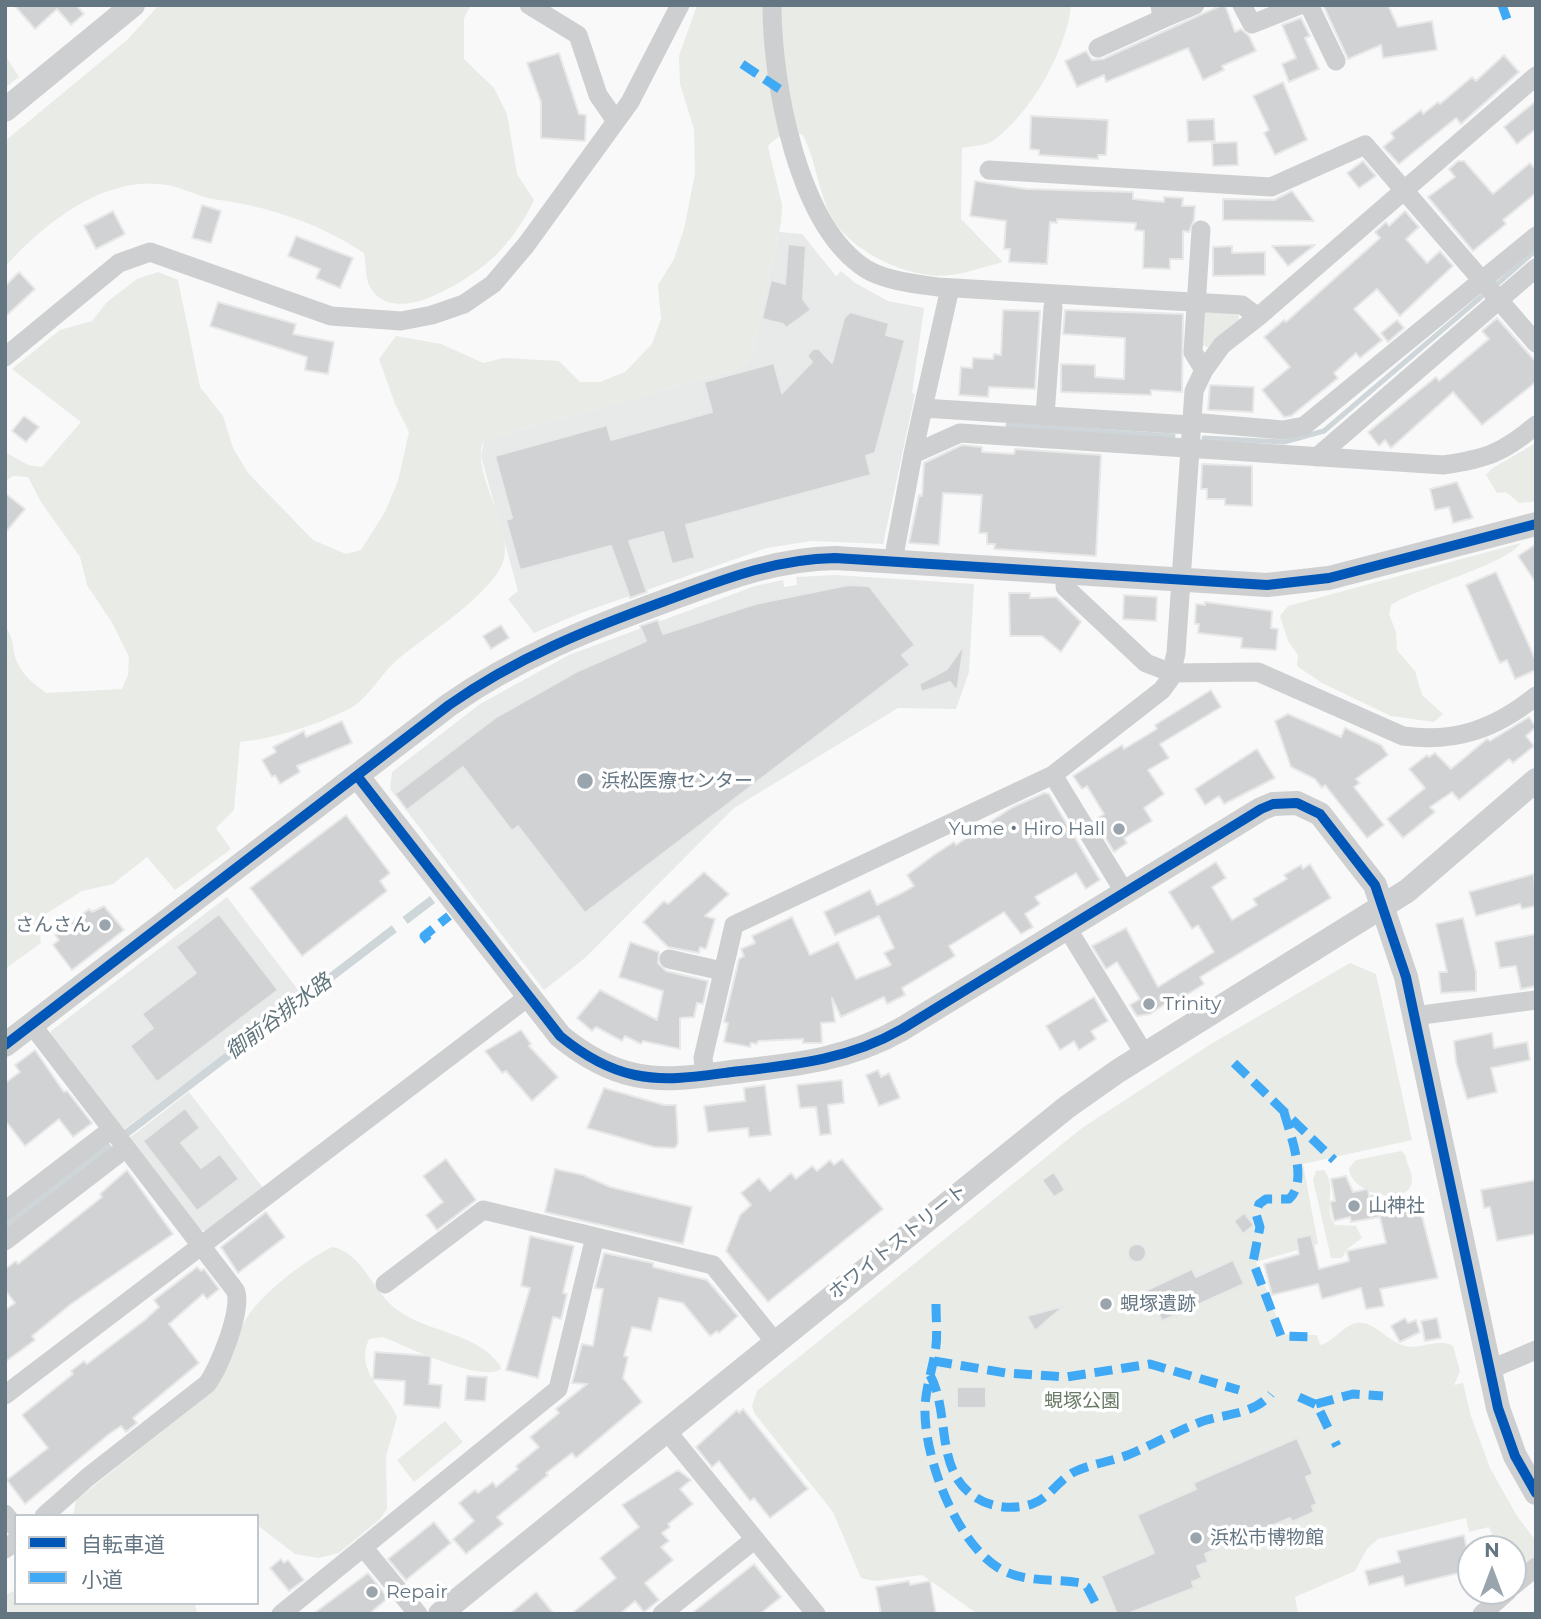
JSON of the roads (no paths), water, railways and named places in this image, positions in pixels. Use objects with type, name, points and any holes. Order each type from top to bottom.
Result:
[{"type":"street","points":[[5,110],[133,5]]},
{"type":"street","points":[[529,5],[578,35],[598,95],[616,121]]},
{"type":"street","points":[[5,357],[119,262],[150,252],[331,316],[401,321],[432,315],[464,304],[493,284],[527,245],[630,102],[680,5]]},
{"type":"street","points":[[772,5],[772,31],[785,116],[808,194],[824,228],[836,243],[867,270],[938,288],[1242,305],[1258,317]]},
{"type":"street","points":[[1098,48],[1161,12],[1195,5]]},
{"type":"street","points":[[1242,5],[1252,24],[1300,5]]},
{"type":"street","points":[[1309,5],[1336,61]]},
{"type":"street","points":[[705,1075],[703,1058],[722,971],[731,932],[740,920],[1053,775],[1162,690],[1172,673],[1194,391],[1204,370],[1223,345],[1536,76]]},
{"type":"street","points":[[989,170],[1271,187],[1365,145],[1481,283],[1536,343]]},
{"type":"street","points":[[1201,230],[1193,352],[1204,370]]},
{"type":"street","points":[[923,408],[1283,430],[1304,426],[1536,236]]},
{"type":"street","points":[[1317,457],[1536,268]]},
{"type":"street","points":[[893,561],[913,454],[948,298]]},
{"type":"street","points":[[1045,415],[1053,306]]},
{"type":"street","points":[[913,454],[960,433],[1317,457],[1454,463],[1485,459],[1510,447],[1536,425]]},
{"type":"street","points":[[5,1045],[481,683],[575,634],[771,565],[824,558],[1267,585],[1329,578],[1536,524]]},
{"type":"street","points":[[1066,573],[1065,587],[1146,663],[1172,673],[1258,672],[1381,729],[1426,739],[1461,736],[1495,725],[1536,696]]},
{"type":"street","points":[[1053,775],[1125,893]]},
{"type":"street","points":[[358,777],[560,1036],[576,1049],[614,1069],[655,1078],[805,1064],[865,1048],[1261,809],[1285,802],[1309,807],[1328,822],[1375,885],[1406,977],[1489,1370],[1505,1433],[1536,1493]]},
{"type":"street","name":"ホワイトストリート","points":[[440,1614],[1042,1126],[1145,1055],[1432,873],[1536,780]]},
{"type":"street","points":[[1067,928],[1145,1055]]},
{"type":"street","points":[[669,959],[722,971]]},
{"type":"street","points":[[5,1395],[528,997]]},
{"type":"street","points":[[1414,1016],[1536,1000]]},
{"type":"street","points":[[32,1025],[235,1290],[239,1301],[212,1377],[201,1390],[88,1477],[46,1514]]},
{"type":"street","points":[[5,1211],[112,1129]]},
{"type":"street","points":[[5,1241],[127,1148]]},
{"type":"street","points":[[385,1284],[483,1210],[713,1265],[775,1342]]},
{"type":"street","points":[[281,1614],[558,1389],[594,1237]]},
{"type":"street","points":[[1489,1370],[1536,1350]]},
{"type":"street","points":[[666,1430],[816,1614]]},
{"type":"street","points":[[662,1614],[755,1538]]},
{"type":"street","points":[[363,1547],[418,1614]]},
{"type":"water","name":"御前谷排水路","points":[[430,896],[435,903],[128,1137],[123,1131]]},
{"type":"water","points":[[108,1142],[113,1148],[5,1231],[5,1221]]},
{"type":"waterway","points":[[1496,285],[1536,250]]},
{"type":"waterway","points":[[1204,438],[1284,442],[1324,431],[1481,297]]},
{"type":"waterway","points":[[1008,425],[1173,436]]},
{"type":"place","name":"浜松医療センター","points":[[585,781]]},
{"type":"place","name":"Yume・Hiro Hall","points":[[1119,829]]},
{"type":"place","name":"さんさん","points":[[105,925]]},
{"type":"place","name":"Trinity","points":[[1149,1004]]},
{"type":"place","name":"山神社","points":[[1354,1206]]},
{"type":"place","name":"蜆塚遺跡","points":[[1106,1304]]},
{"type":"place","name":"浜松市博物館","points":[[1196,1538]]},
{"type":"place","name":"Repair","points":[[372,1592]]},
{"type":"park label","name":"蜆塚公園","points":[[1082,1401]]}]
